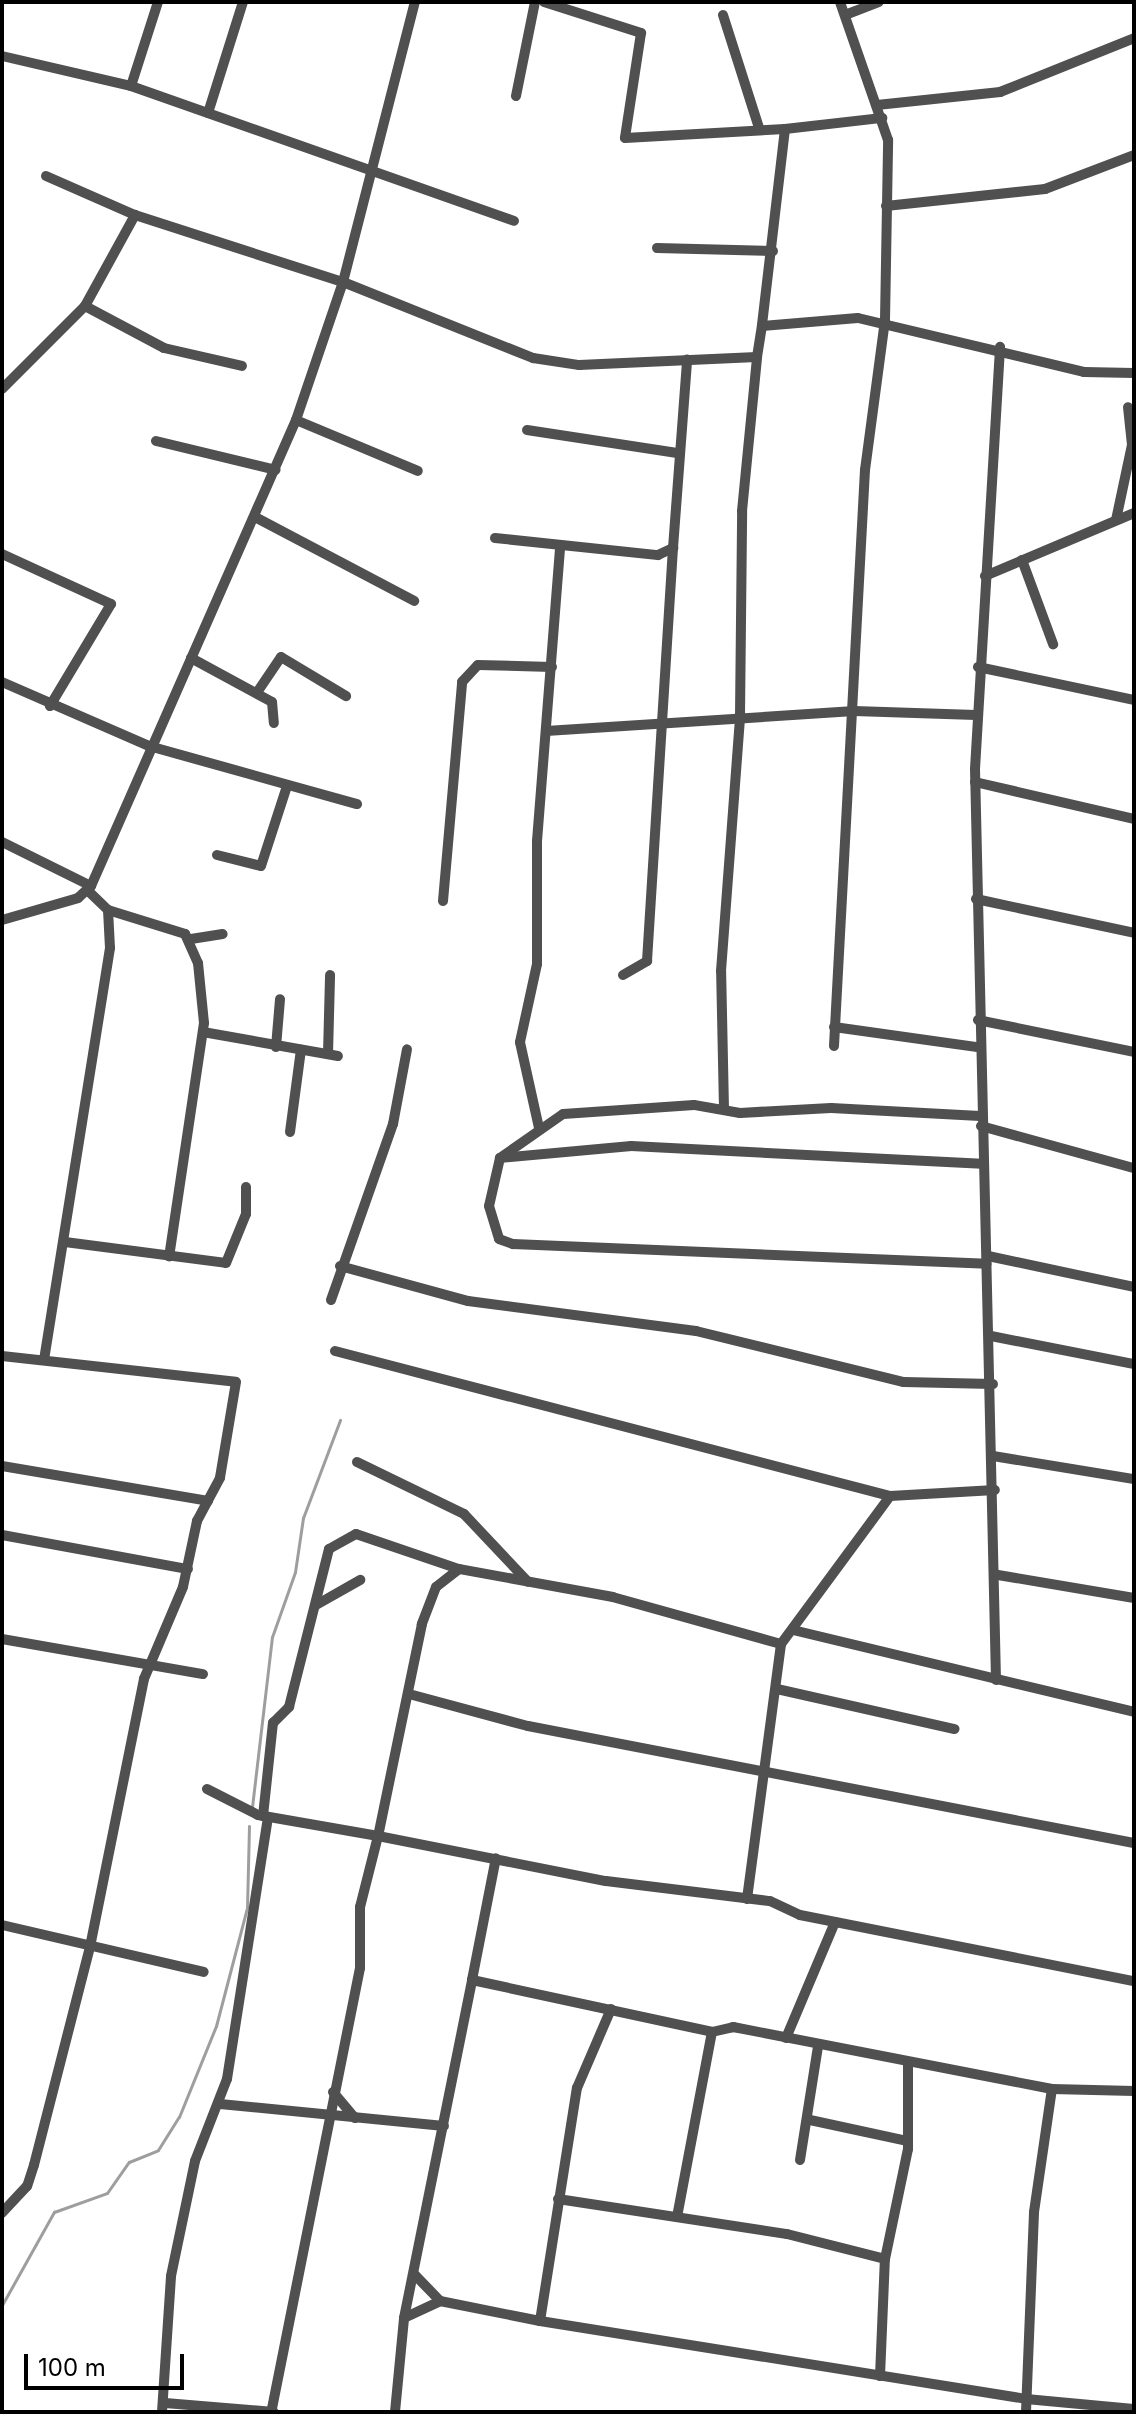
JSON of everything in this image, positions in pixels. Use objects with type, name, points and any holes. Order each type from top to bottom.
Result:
[{"type":"street","points":[[131,86],[158,2]]},
{"type":"street","points":[[208,113],[243,2]]},
{"type":"street","points":[[2,920],[89,889],[149,746],[255,517],[296,420],[343,282],[415,2]]},
{"type":"street","points":[[516,96],[535,2]]},
{"type":"street","points":[[544,2],[641,33],[625,138],[759,128],[785,129],[882,118]]},
{"type":"street","points":[[834,1046],[865,470],[885,320],[886,206],[882,118],[840,2]]},
{"type":"street","points":[[845,15],[879,2]]},
{"type":"street","points":[[723,15],[759,128]]},
{"type":"street","points":[[877,105],[1000,92],[1134,38]]},
{"type":"street","points":[[2,56],[131,86],[372,168],[514,221]]},
{"type":"street","points":[[724,1109],[721,971],[740,716],[742,511],[785,129]]},
{"type":"street","points":[[886,206],[1045,189],[1134,155]]},
{"type":"street","points":[[46,176],[135,215],[343,282],[533,358],[579,365],[757,357]]},
{"type":"street","points":[[2,389],[85,306],[135,215]]},
{"type":"street","points":[[657,248],[773,251]]},
{"type":"street","points":[[85,306],[137,338],[242,366]]},
{"type":"street","points":[[762,326],[885,320],[1000,347],[1084,372],[1134,373]]},
{"type":"street","points":[[996,1680],[998,1575],[993,1384],[976,1047],[975,782],[978,667],[1000,347]]},
{"type":"street","points":[[623,975],[647,961],[658,721],[673,548],[677,453],[687,360]]},
{"type":"street","points":[[1116,520],[1132,445],[1128,407]]},
{"type":"street","points":[[296,420],[418,471]]},
{"type":"street","points":[[527,430],[677,453]]},
{"type":"street","points":[[156,441],[276,470]]},
{"type":"street","points":[[985,576],[1134,513]]},
{"type":"street","points":[[255,517],[414,601]]},
{"type":"street","points":[[495,538],[658,555],[673,548]]},
{"type":"street","points":[[539,1128],[520,1050],[537,964],[546,731],[560,546]]},
{"type":"street","points":[[2,554],[111,604],[50,706]]},
{"type":"street","points":[[1022,560],[1053,644]]},
{"type":"street","points":[[258,691],[281,657],[346,696]]},
{"type":"street","points":[[191,658],[258,691],[272,702],[274,723]]},
{"type":"street","points":[[443,901],[462,682],[478,665],[552,667]]},
{"type":"street","points":[[978,667],[1134,700]]},
{"type":"street","points":[[2,682],[50,706],[149,746],[286,789],[357,804]]},
{"type":"street","points":[[546,731],[658,721],[854,711],[976,715]]},
{"type":"street","points":[[975,782],[1134,819]]},
{"type":"street","points":[[217,855],[261,866],[286,789]]},
{"type":"street","points":[[2,842],[89,889],[108,910],[163,922],[191,939],[223,934]]},
{"type":"street","points":[[976,899],[1134,933]]},
{"type":"street","points":[[44,1360],[110,948],[108,910]]},
{"type":"street","points":[[169,1256],[203,1032],[191,939]]},
{"type":"street","points":[[203,1032],[333,1055],[330,975]]},
{"type":"street","points":[[276,1047],[280,999]]},
{"type":"street","points":[[978,1020],[1134,1052]]},
{"type":"street","points":[[834,1027],[976,1047]]},
{"type":"street","points":[[331,1300],[340,1266],[393,1124],[407,1049]]},
{"type":"street","points":[[290,1132],[301,1050]]},
{"type":"street","points":[[1134,1168],[980,1121],[724,1109],[586,1111],[539,1128],[500,1158],[489,1206],[499,1239],[513,1244],[988,1260],[1134,1287]]},
{"type":"street","points":[[500,1158],[631,1146],[982,1164]]},
{"type":"street","points":[[65,1242],[169,1256],[230,1260],[246,1214],[246,1187]]},
{"type":"street","points":[[340,1266],[468,1301],[696,1331],[904,1382],[993,1384]]},
{"type":"street","points":[[991,1336],[1134,1364]]},
{"type":"street","points":[[335,1351],[890,1496],[995,1490]]},
{"type":"street","points":[[2,1356],[236,1382],[220,1478],[208,1501],[188,1569],[152,1666],[91,1943],[30,2179],[2,2213]]},
{"type":"street","points":[[993,1456],[1134,1479]]},
{"type":"street","points":[[357,1462],[464,1514],[528,1582]]},
{"type":"street","points":[[2,1466],[208,1501]]},
{"type":"street","points":[[747,1899],[781,1644],[890,1496]]},
{"type":"street","points":[[2,1535],[188,1569]]},
{"type":"street","points":[[459,1569],[428,1606],[360,1907],[360,1968],[333,2092],[273,2412],[164,2407],[171,2276],[195,2161],[220,2104],[266,1817],[273,1723],[289,1707],[316,1605],[322,1567],[341,1537],[366,1536],[459,1569],[650,1606],[781,1644]]},
{"type":"street","points":[[998,1575],[1134,1598]]},
{"type":"street","points":[[316,1605],[360,1580]]},
{"type":"street","points":[[793,1630],[1134,1712]]},
{"type":"street","points":[[2,1639],[203,1674]]},
{"type":"street","points":[[777,1689],[955,1729]]},
{"type":"street","points":[[409,1694],[765,1773],[978,1807],[1134,1843]]},
{"type":"street","points":[[207,1789],[266,1817],[747,1899],[835,1922],[1134,1981]]},
{"type":"street","points":[[395,2412],[404,2318],[496,1858]]},
{"type":"street","points":[[786,2038],[835,1922]]},
{"type":"street","points":[[2,1925],[91,1943],[204,1972]]},
{"type":"street","points":[[472,1980],[712,2032],[733,2027],[908,2065],[1052,2089],[1134,2091]]},
{"type":"street","points":[[540,2321],[577,2088],[611,2009]]},
{"type":"street","points":[[677,2217],[712,2032]]},
{"type":"street","points":[[800,2160],[810,2120],[818,2046]]},
{"type":"street","points":[[880,2376],[885,2259],[907,2141],[908,2065]]},
{"type":"street","points":[[1026,2412],[1034,2212],[1052,2089]]},
{"type":"street","points":[[333,2092],[355,2118]]},
{"type":"street","points":[[220,2104],[328,2120],[355,2118],[444,2126]]},
{"type":"street","points":[[810,2120],[907,2141]]},
{"type":"street","points":[[558,2199],[677,2217],[885,2259]]},
{"type":"street","points":[[415,2275],[440,2301],[540,2321],[1026,2399],[1134,2409]]},
{"type":"street","points":[[404,2318],[440,2301]]},
{"type":"waterway","points":[[252,1807],[272,1637],[295,1572],[303,1518],[340,1420]]},
{"type":"waterway","points":[[2,2305],[54,2212],[107,2193],[129,2162],[158,2150],[179,2117],[216,2026],[247,1908],[249,1826]]}]
